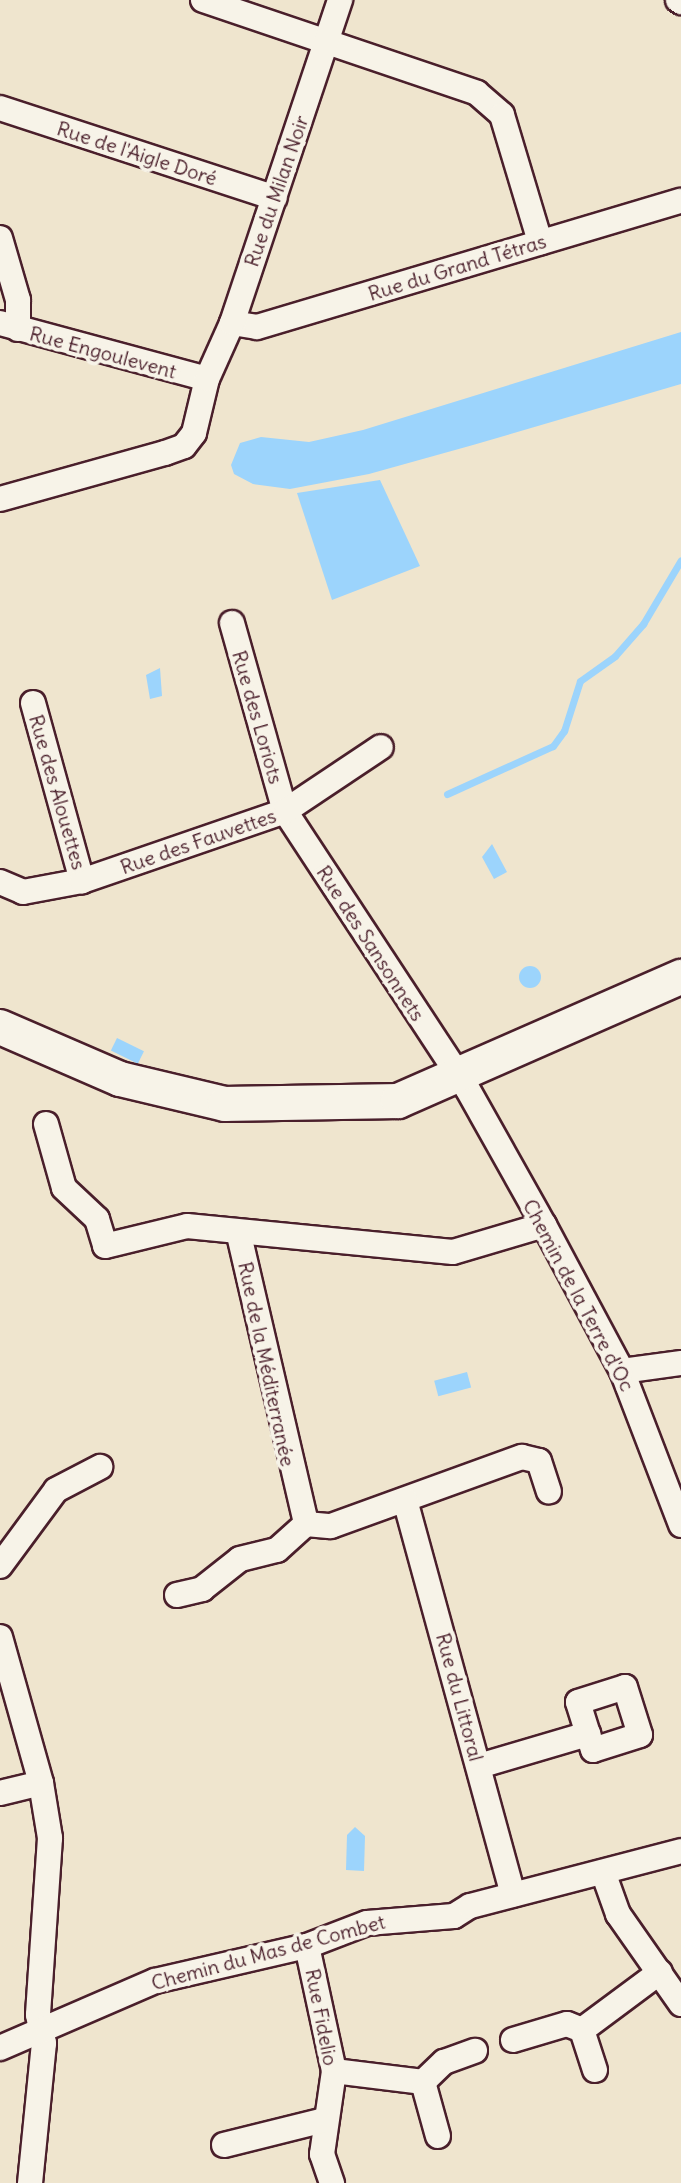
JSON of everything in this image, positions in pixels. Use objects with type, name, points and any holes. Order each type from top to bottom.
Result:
[{"type":"street","points":[[203,0],[477,93],[502,115],[540,242]]},
{"type":"street","name":"Rue du Milan Noir","points":[[0,499],[184,446],[199,420],[207,379],[232,323],[340,0]]},
{"type":"street","name":"Rue de l'Aigle Doré","points":[[0,108],[275,198]]},
{"type":"street","name":"Rue du Grand Tétras","points":[[232,323],[257,327],[681,201]]},
{"type":"street","points":[[0,238],[18,300],[9,326]]},
{"type":"street","name":"Rue Engoulevent","points":[[9,326],[207,379]]},
{"type":"street","name":"Rue des Loriots","points":[[232,623],[285,811]]},
{"type":"street","name":"Rue des Alouettes","points":[[33,703],[82,881]]},
{"type":"street","name":"Rue des Fauvettes","points":[[0,882],[23,892],[82,881],[285,811],[381,747]]},
{"type":"street","name":"Rue des Sansonnets","points":[[285,811],[458,1074]]},
{"type":"street","points":[[586,1015],[595,1001],[681,954]]},
{"type":"street","points":[[0,1027],[120,1079],[225,1104],[398,1101],[586,1015],[681,977]]},
{"type":"street","name":"Chemin de la Terre d'Oc","points":[[458,1074],[622,1371],[681,1525]]},
{"type":"street","points":[[46,1124],[64,1188],[97,1219],[105,1246],[187,1226],[239,1235]]},
{"type":"street","name":"Rue de la Méditerranée","points":[[306,1524],[239,1235],[453,1252],[544,1225]]},
{"type":"street","points":[[622,1371],[681,1363]]},
{"type":"street","points":[[177,1595],[202,1589],[240,1559],[277,1550],[306,1524],[331,1526],[522,1457],[539,1461],[549,1491]]},
{"type":"street","points":[[0,1566],[56,1490],[100,1467]]},
{"type":"street","name":"Rue du Littoral","points":[[405,1500],[513,1894]]},
{"type":"street","points":[[0,1637],[41,1783],[50,1838],[30,2183]]},
{"type":"street","points":[[479,1766],[588,1734]]},
{"type":"street","points":[[0,1793],[41,1783]]},
{"type":"street","name":"Chemin du Mas de Combet","points":[[0,2048],[155,1981],[307,1946],[367,1923],[400,1916],[425,1921],[454,1916],[513,1894],[681,1851]]},
{"type":"street","points":[[603,1872],[618,1914],[681,2004]]},
{"type":"street","name":"Rue Fidelio","points":[[307,1946],[334,2071],[324,2120],[322,2154],[332,2183]]},
{"type":"street","points":[[582,2030],[660,1972]]},
{"type":"street","points":[[513,2040],[567,2024],[582,2030]]},
{"type":"street","points":[[582,2030],[595,2070]]},
{"type":"street","points":[[423,2082],[444,2062],[475,2051]]},
{"type":"street","points":[[334,2071],[423,2082]]},
{"type":"street","points":[[423,2082],[438,2136]]},
{"type":"street","points":[[224,2145],[324,2120]]},
{"type":"water","points":[[681,332],[681,384],[369,474],[290,489],[253,484],[234,474],[231,465],[240,443],[261,437],[309,442],[363,430]]},
{"type":"water","points":[[380,480],[420,566],[332,600],[297,493]]},
{"type":"water","points":[[160,668],[162,696],[150,699],[146,675]]},
{"type":"water","points":[[492,844],[507,872],[494,879],[482,857]]},
{"type":"water","points":[[530,966],[538,969],[541,977],[538,985],[530,988],[522,985],[519,977],[522,969]]},
{"type":"water","points":[[117,1038],[144,1051],[138,1064],[111,1051]]},
{"type":"water","points":[[467,1372],[471,1387],[438,1396],[434,1381]]},
{"type":"water","points":[[355,1827],[365,1836],[364,1871],[346,1870],[347,1835]]},
{"type":"waterway","points":[[447,794],[553,746],[564,731],[580,681],[615,656],[643,624],[681,560]]}]
